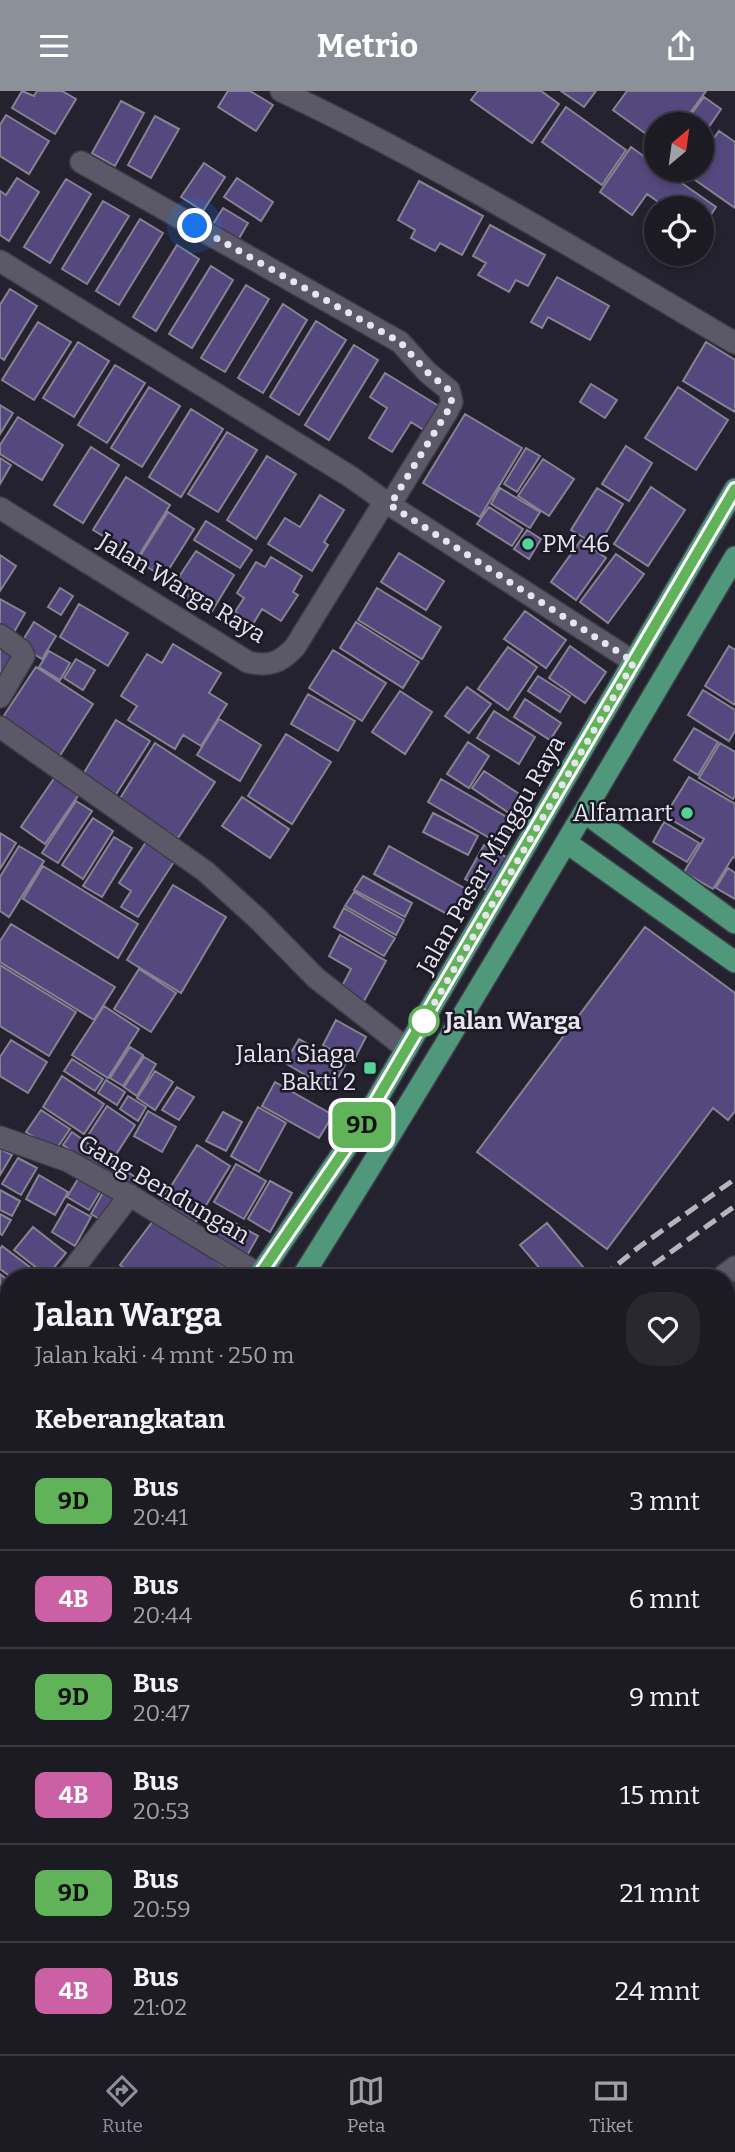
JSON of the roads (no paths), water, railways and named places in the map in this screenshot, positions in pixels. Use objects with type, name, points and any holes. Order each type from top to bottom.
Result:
[{"type":"main road","name":"Jalan Pasar Minggu Raya","points":[[264,1269],[363,1123],[735,489]]},
{"type":"main road","points":[[307,1269],[567,843],[735,557]]},
{"type":"main road","points":[[584,812],[735,923]]},
{"type":"main road","points":[[567,843],[735,962]]},
{"type":"street","points":[[281,91],[377,137],[556,236],[735,343]]},
{"type":"street","name":"Jalan Warga Raya","points":[[0,509],[248,662],[274,664],[284,660],[295,647],[452,403],[449,390],[427,372],[400,342],[81,162]]},
{"type":"street","points":[[0,261],[352,477],[387,503],[634,662]]},
{"type":"street","points":[[0,635],[21,650],[24,656],[0,697]]},
{"type":"street","points":[[0,727],[205,871],[259,920],[311,974],[407,1049]]},
{"type":"street","name":"Gang Bendungan","points":[[0,1137],[68,1161],[159,1212],[248,1269]]},
{"type":"street","points":[[73,1269],[132,1196]]},
{"type":"railway","points":[[612,1269],[735,1179]]},
{"type":"railway","points":[[647,1269],[735,1206]]},
{"type":"place","name":"PM 46","points":[[528,544]]},
{"type":"place","name":"Alfamart","points":[[687,813]]},
{"type":"place","name":"Jalan Warga","points":[[424,1021]]},
{"type":"place","name":"Jalan Siaga Bakti 2","points":[[370,1068]]}]
